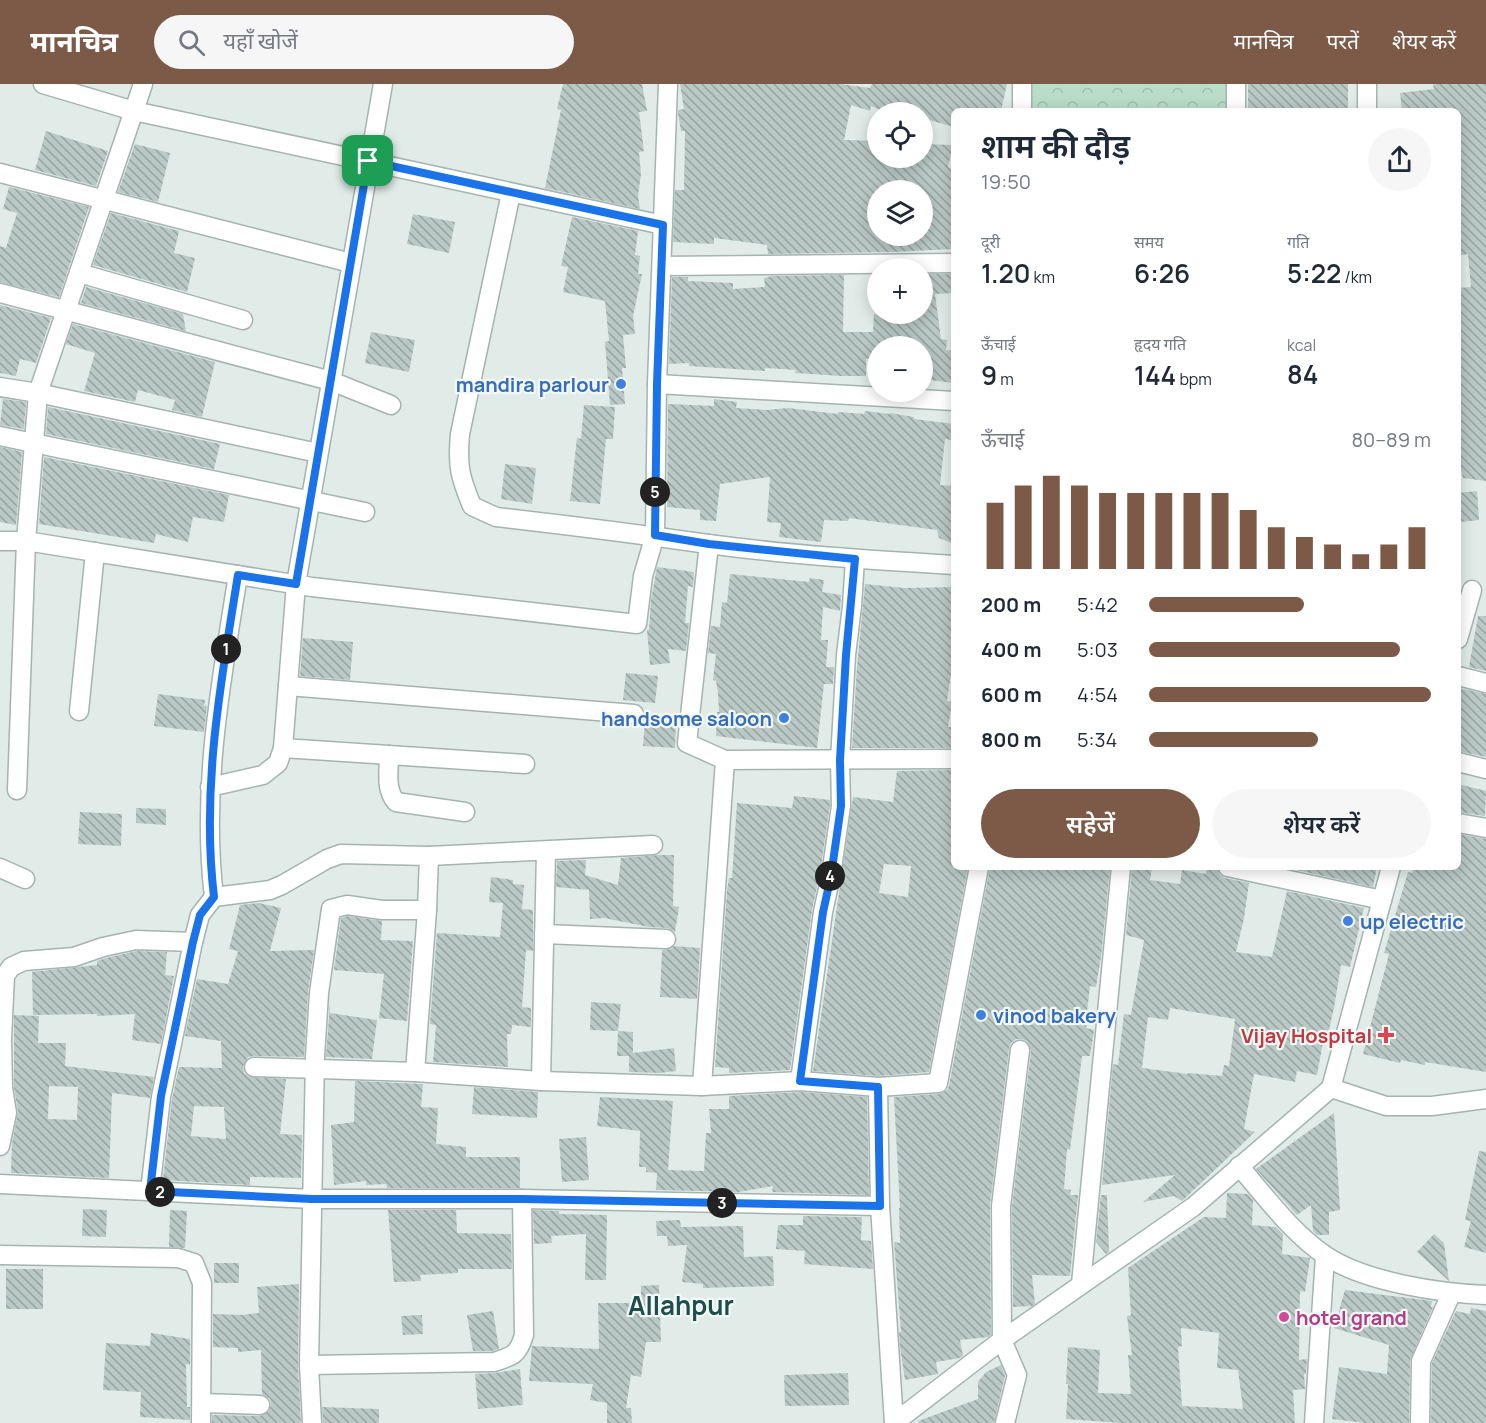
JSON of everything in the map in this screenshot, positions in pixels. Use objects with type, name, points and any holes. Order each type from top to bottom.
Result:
[{"type":"street","points":[[43,84],[134,111],[663,225]]},
{"type":"street","points":[[17,790],[26,541],[38,393],[143,84]]},
{"type":"street","points":[[210,787],[263,775],[278,764],[283,748],[296,584],[382,84]]},
{"type":"street","points":[[0,541],[26,541],[296,584],[637,624],[644,576],[655,535],[657,384],[668,84]]},
{"type":"street","points":[[1022,84],[1022,108]]},
{"type":"street","points":[[1236,84],[1236,108]]},
{"type":"street","points":[[1367,84],[1367,108]]},
{"type":"street","points":[[0,172],[351,263]]},
{"type":"street","points":[[512,193],[460,434],[458,460],[462,481],[472,506],[496,517],[655,535],[709,544],[855,559],[951,565]]},
{"type":"street","points":[[662,266],[951,263]]},
{"type":"street","points":[[79,273],[243,320]]},
{"type":"street","points":[[0,293],[331,381],[392,405]]},
{"type":"street","points":[[657,384],[951,401]]},
{"type":"street","points":[[0,387],[38,393],[318,453]]},
{"type":"street","points":[[0,436],[365,512]]},
{"type":"street","points":[[709,544],[687,743],[724,760],[951,759]]},
{"type":"street","points":[[79,711],[95,552]]},
{"type":"street","points":[[800,1081],[823,912],[831,876],[841,806],[840,760],[846,655],[855,559]]},
{"type":"street","points":[[214,897],[211,876],[210,787],[219,693],[238,575]]},
{"type":"street","points":[[1461,628],[1472,590]]},
{"type":"street","points":[[1461,677],[1486,683]]},
{"type":"street","points":[[288,686],[634,714]]},
{"type":"street","points":[[283,748],[525,764]]},
{"type":"street","points":[[389,755],[388,786],[390,795],[396,802],[465,812]]},
{"type":"street","points":[[702,1086],[724,760]]},
{"type":"street","points":[[1461,763],[1486,769]]},
{"type":"street","points":[[1461,824],[1486,828]]},
{"type":"street","points":[[150,1191],[161,1096],[193,942],[200,915],[214,897],[270,890],[327,859],[342,854],[429,856],[653,844]]},
{"type":"street","points":[[541,1081],[546,851]]},
{"type":"street","points":[[415,1072],[429,856]]},
{"type":"street","points":[[0,868],[26,879]]},
{"type":"street","points":[[254,1067],[415,1072],[541,1081],[702,1086],[800,1081],[878,1087],[938,1083],[978,870]]},
{"type":"street","points":[[1081,1284],[1121,870]]},
{"type":"street","points":[[1242,870],[1382,900]]},
{"type":"street","points":[[894,1423],[1002,1340],[1193,1207],[1331,1088],[1390,870]]},
{"type":"street","points":[[312,1423],[309,1365],[315,1069],[319,993],[331,909],[347,905],[382,910],[427,910]]},
{"type":"street","points":[[544,934],[666,939]]},
{"type":"street","points":[[0,1146],[3,1113],[2,976],[11,967],[24,961],[74,957],[103,947],[136,940],[193,942]]},
{"type":"street","points":[[1005,1423],[1017,1375],[1002,1340],[1001,1206],[1020,1050]]},
{"type":"street","points":[[878,1087],[880,1206],[894,1423]]},
{"type":"street","points":[[1331,1088],[1386,1106],[1432,1106],[1486,1099]]},
{"type":"street","points":[[1239,1166],[1287,1222],[1325,1256],[1349,1269],[1402,1284],[1451,1294],[1486,1295]]},
{"type":"street","points":[[0,1184],[312,1199],[522,1199],[880,1206]]},
{"type":"street","points":[[309,1365],[494,1362],[509,1357],[520,1349],[524,1335],[522,1199]]},
{"type":"street","points":[[0,1255],[178,1258],[194,1263],[202,1283],[201,1423]]},
{"type":"street","points":[[1314,1423],[1325,1256]]},
{"type":"street","points":[[1420,1423],[1421,1361],[1451,1294]]},
{"type":"street","points":[[202,1403],[260,1405]]},
{"type":"green space","points":[[1022,84],[1236,84],[1236,108],[1022,108]]},
{"type":"building","points":[[563,84],[642,84],[647,111],[639,112],[644,151],[639,152],[640,209],[545,188],[561,110],[557,109]]},
{"type":"building","points":[[680,84],[839,84],[870,88],[872,84],[1007,84],[1002,108],[951,108],[951,126],[933,121],[933,102],[867,102],[867,110],[851,105],[844,140],[867,141],[867,168],[933,168],[933,144],[951,145],[948,167],[951,168],[951,249],[768,254],[767,245],[714,238],[714,244],[673,242],[675,190],[684,190],[685,131],[681,131],[678,110],[684,109]]},
{"type":"building","points":[[1248,84],[1348,84],[1348,108],[1248,108]]},
{"type":"building","points":[[1433,84],[1486,84],[1486,481],[1463,478],[1461,470],[1461,288],[1471,287],[1468,254],[1461,255],[1461,108],[1402,108],[1400,93],[1434,89]]},
{"type":"building","points":[[46,131],[108,151],[96,186],[35,170]]},
{"type":"building","points":[[135,144],[170,153],[158,202],[118,192]]},
{"type":"building","points":[[9,187],[89,207],[59,297],[0,282],[0,246],[6,248],[17,213],[3,209]]},
{"type":"building","points":[[111,213],[179,231],[174,253],[195,258],[187,292],[93,265]]},
{"type":"building","points":[[413,214],[455,222],[449,253],[407,244]]},
{"type":"building","points":[[572,217],[638,231],[635,255],[640,256],[638,274],[642,274],[633,316],[635,334],[623,335],[626,368],[622,368],[625,404],[610,405],[605,342],[609,341],[605,301],[563,292],[568,267],[561,266]]},
{"type":"building","points":[[933,274],[951,274],[951,293],[935,294],[941,339],[947,340],[946,350],[951,351],[951,383],[933,380],[933,336],[867,336],[866,376],[795,373],[796,370],[765,368],[765,371],[689,366],[689,363],[669,364],[672,277],[688,277],[688,281],[733,283],[733,289],[765,287],[764,278],[772,276],[844,275],[843,332],[873,332],[873,324],[933,324]]},
{"type":"building","points":[[86,287],[183,314],[186,331],[81,303]]},
{"type":"building","points":[[0,305],[51,318],[36,363],[20,359],[16,376],[0,373]]},
{"type":"building","points":[[73,324],[215,362],[202,417],[172,410],[175,400],[138,390],[135,402],[84,391],[95,353],[66,344]]},
{"type":"building","points":[[371,332],[415,340],[409,372],[365,363]]},
{"type":"building","points":[[3,399],[26,402],[24,429],[0,425]]},
{"type":"building","points":[[714,399],[737,402],[736,408],[767,410],[788,408],[838,414],[838,412],[864,414],[865,411],[951,424],[951,440],[945,439],[940,485],[951,486],[951,543],[939,538],[937,530],[849,518],[848,521],[824,520],[821,542],[779,537],[781,523],[767,522],[770,477],[720,484],[716,521],[700,520],[700,510],[667,507],[668,404],[714,406]]},
{"type":"building","points":[[584,405],[615,407],[613,439],[606,439],[600,504],[570,501],[577,438],[581,439]]},
{"type":"building","points":[[48,407],[220,444],[214,469],[46,434]]},
{"type":"building","points":[[0,447],[22,452],[16,525],[0,522]]},
{"type":"building","points":[[44,457],[229,495],[224,522],[193,517],[188,542],[156,534],[154,543],[39,524]]},
{"type":"building","points":[[505,464],[536,468],[532,504],[501,499]]},
{"type":"building","points":[[1477,491],[1479,520],[1461,522],[1461,493]]},
{"type":"building","points":[[657,567],[694,572],[693,587],[688,586],[685,623],[689,623],[686,651],[668,649],[670,663],[650,665],[647,630],[649,630]]},
{"type":"building","points":[[730,574],[809,582],[810,578],[824,580],[822,592],[841,595],[840,611],[823,607],[821,640],[828,640],[826,667],[834,667],[833,684],[824,684],[817,748],[716,736],[717,712],[719,712],[718,693],[716,681],[713,680],[716,654],[708,653],[711,626],[720,627],[722,602],[727,603]]},
{"type":"building","points":[[865,584],[904,588],[951,587],[951,673],[947,701],[951,702],[948,727],[951,727],[951,748],[852,748]]},
{"type":"building","points":[[1478,616],[1486,616],[1486,671],[1469,667]]},
{"type":"building","points":[[303,638],[353,642],[350,680],[300,676]]},
{"type":"building","points":[[626,673],[658,676],[655,703],[623,700]]},
{"type":"building","points":[[1461,688],[1486,694],[1486,757],[1461,752]]},
{"type":"building","points":[[158,694],[205,700],[204,706],[207,706],[204,732],[154,726]]},
{"type":"building","points":[[645,720],[676,721],[675,748],[643,746]]},
{"type":"building","points":[[951,770],[951,870],[967,870],[929,1072],[878,1076],[813,1071],[853,797],[893,802],[897,771]],"holes":[[[884,864],[911,866],[908,897],[879,893]]]},
{"type":"building","points":[[1461,785],[1486,791],[1485,816],[1461,812]]},
{"type":"building","points":[[794,796],[830,800],[830,805],[812,910],[790,1070],[729,1073],[729,1068],[715,1067],[727,891],[729,878],[732,878],[737,803],[792,808]]},
{"type":"building","points":[[136,808],[166,809],[166,825],[136,823]]},
{"type":"building","points":[[80,812],[122,814],[121,846],[78,844]]},
{"type":"building","points":[[1461,835],[1486,839],[1486,1072],[1425,1062],[1425,1065],[1401,1060],[1400,1063],[1363,1054],[1389,954],[1384,953],[1408,872],[1412,873],[1413,870],[1461,870]]},
{"type":"building","points":[[674,855],[673,906],[679,907],[675,932],[667,928],[649,927],[604,918],[590,919],[589,890],[556,887],[557,861],[586,860],[585,875],[618,885],[621,858]]},
{"type":"building","points":[[989,870],[1110,870],[1101,957],[1096,987],[1090,986],[1086,1020],[1088,1021],[1086,1028],[1094,1030],[1090,1056],[1082,1056],[1070,1150],[1067,1149],[1064,1189],[1071,1190],[1070,1195],[1078,1195],[1070,1276],[1032,1275],[1035,1304],[1013,1307],[1012,1207],[1031,1051],[1027,1041],[1016,1039],[1011,1043],[1009,1049],[990,1205],[991,1334],[988,1337],[960,1340],[963,1356],[936,1362],[938,1374],[905,1380],[900,1347],[899,1332],[901,1332],[894,1242],[900,1243],[894,1097],[939,1094],[947,1090]]},
{"type":"building","points":[[1132,870],[1152,870],[1150,880],[1180,884],[1182,870],[1206,874],[1206,870],[1218,870],[1220,875],[1225,878],[1249,883],[1236,952],[1272,957],[1287,891],[1364,908],[1350,967],[1341,965],[1334,1008],[1326,1043],[1323,1042],[1317,1075],[1297,1071],[1295,1082],[1254,1074],[1244,1129],[1255,1132],[1182,1201],[1174,1196],[1143,1202],[1175,1175],[1102,1185],[1113,1064],[1118,1065],[1124,1014],[1131,1015],[1144,940],[1126,935]],"holes":[[[1170,1008],[1235,1019],[1229,1066],[1224,1065],[1222,1076],[1142,1068],[1148,1017],[1168,1020]]]},
{"type":"building","points":[[1296,870],[1376,870],[1373,887]]},
{"type":"building","points":[[491,877],[513,880],[513,884],[524,885],[522,909],[533,910],[533,951],[526,950],[522,1007],[531,1008],[531,1027],[512,1025],[511,1034],[507,1034],[508,1067],[433,1062],[436,1025],[430,1024],[437,933],[500,937],[503,903],[489,902]]},
{"type":"building","points":[[259,903],[281,908],[270,951],[314,950],[308,992],[304,1057],[254,1056],[248,1057],[243,1066],[244,1073],[249,1077],[286,1079],[280,1134],[302,1135],[301,1178],[250,1177],[250,1185],[163,1180],[172,1099],[179,1067],[222,1068],[221,1041],[185,1036],[197,979],[228,984],[238,951],[229,949],[240,905]],"holes":[[[194,1106],[224,1107],[226,1139],[191,1136]]]},
{"type":"building","points":[[348,916],[382,921],[381,940],[413,941],[407,1021],[379,1018],[384,974],[334,970],[341,918]]},
{"type":"building","points":[[674,946],[700,948],[697,999],[660,997],[662,950],[671,949]]},
{"type":"building","points":[[137,951],[167,952],[165,975],[174,976],[161,1044],[132,1040],[135,1014],[33,1015],[32,972],[97,965],[97,961]]},
{"type":"building","points":[[591,1002],[621,1004],[618,1031],[590,1030]]},
{"type":"building","points":[[330,1003],[330,1013],[377,1020],[372,1059],[326,1057]]},
{"type":"building","points":[[14,1015],[39,1016],[38,1043],[66,1043],[65,1066],[154,1077],[150,1098],[112,1093],[109,1178],[11,1173],[12,1143],[18,1112],[14,1087]],"holes":[[[49,1086],[78,1087],[77,1120],[48,1119]]]},
{"type":"building","points":[[618,1031],[633,1032],[633,1053],[674,1048],[676,1071],[629,1072],[629,1056],[617,1056]]},
{"type":"building","points":[[355,1081],[423,1084],[421,1107],[438,1108],[436,1144],[466,1147],[466,1157],[520,1157],[520,1188],[387,1188],[386,1184],[366,1185],[366,1181],[334,1185],[331,1125],[354,1122]]},
{"type":"building","points":[[474,1087],[538,1092],[537,1118],[472,1114]]},
{"type":"building","points":[[800,1092],[867,1097],[869,1195],[772,1192],[773,1186],[739,1192],[656,1190],[657,1173],[646,1172],[646,1167],[639,1167],[640,1131],[597,1126],[600,1097],[673,1101],[668,1170],[704,1171],[706,1133],[711,1133],[709,1109],[729,1109],[729,1096]]},
{"type":"building","points":[[1334,1113],[1340,1210],[1329,1212],[1329,1235],[1317,1235],[1313,1231],[1311,1205],[1297,1215],[1256,1169]]},
{"type":"building","points":[[586,1137],[589,1180],[562,1182],[559,1139]]},
{"type":"building","points":[[1479,1151],[1486,1152],[1486,1253],[1464,1247],[1471,1221],[1465,1220]]},
{"type":"building","points":[[1227,1193],[1248,1194],[1253,1200],[1252,1225],[1276,1227],[1283,1234],[1282,1254],[1310,1258],[1305,1292],[1300,1291],[1299,1360],[1307,1359],[1306,1374],[1304,1374],[1305,1389],[1293,1390],[1295,1423],[1121,1423],[1066,1419],[1068,1347],[1100,1350],[1098,1393],[1131,1394],[1128,1355],[1132,1355],[1127,1316],[1131,1315],[1128,1268],[1204,1217],[1226,1218]],"holes":[[[1181,1328],[1219,1333],[1217,1368],[1238,1370],[1243,1409],[1182,1406],[1178,1347],[1182,1346]]]},
{"type":"building","points":[[1101,1195],[1107,1195],[1109,1252],[1106,1254],[1096,1242]]},
{"type":"building","points":[[83,1209],[107,1210],[106,1237],[82,1236]]},
{"type":"building","points":[[170,1210],[187,1211],[185,1248],[169,1247]]},
{"type":"building","points":[[388,1210],[456,1210],[457,1233],[511,1234],[512,1269],[458,1269],[458,1273],[420,1275],[421,1281],[394,1282]]},
{"type":"building","points":[[533,1210],[559,1211],[559,1214],[607,1215],[606,1280],[585,1280],[586,1234],[551,1236],[552,1243],[534,1244]]},
{"type":"building","points":[[803,1216],[862,1217],[861,1240],[871,1241],[873,1269],[804,1264],[805,1251],[776,1249],[778,1225],[803,1225]]},
{"type":"building","points":[[680,1220],[681,1227],[743,1226],[744,1257],[773,1256],[774,1286],[703,1288],[703,1284],[682,1282],[687,1245],[668,1246],[667,1236],[657,1236],[656,1221]]},
{"type":"building","points":[[1434,1234],[1444,1243],[1449,1281],[1417,1252]]},
{"type":"building","points":[[214,1263],[239,1263],[239,1283],[214,1283]]},
{"type":"building","points":[[6,1269],[43,1269],[43,1309],[6,1309]]},
{"type":"building","points":[[299,1284],[298,1365],[301,1423],[212,1423],[212,1415],[260,1416],[269,1411],[271,1405],[270,1399],[262,1394],[261,1350],[238,1352],[238,1348],[213,1347],[213,1314],[259,1313],[257,1287]]},
{"type":"building","points":[[659,1285],[661,1342],[646,1342],[641,1377],[631,1375],[626,1408],[631,1408],[632,1423],[607,1423],[607,1403],[590,1400],[593,1384],[529,1381],[532,1346],[599,1349],[598,1303],[641,1303],[641,1286]]},
{"type":"building","points":[[1345,1290],[1432,1301],[1431,1307],[1433,1307],[1410,1360],[1409,1423],[1365,1423],[1332,1419],[1339,1367],[1387,1374],[1389,1345],[1334,1328]]},
{"type":"building","points":[[1471,1308],[1486,1311],[1486,1423],[1431,1423],[1432,1363],[1456,1311],[1470,1314]]},
{"type":"building","points":[[493,1311],[499,1349],[473,1351],[467,1315]]},
{"type":"building","points":[[422,1315],[423,1334],[403,1335],[401,1316]]},
{"type":"building","points":[[151,1333],[190,1339],[190,1365],[186,1364],[187,1407],[190,1407],[190,1420],[140,1417],[141,1392],[103,1390],[106,1343],[150,1346]]},
{"type":"building","points":[[1001,1365],[1005,1376],[994,1423],[919,1423],[918,1421],[978,1399],[978,1382],[986,1372]]},
{"type":"building","points":[[520,1369],[523,1405],[478,1409],[475,1374]]},
{"type":"building","points":[[848,1373],[849,1405],[785,1406],[784,1375]]},
{"type":"building","points":[[322,1407],[379,1409],[379,1423],[323,1423]]},
{"type":"place","name":"mandira parlour","points":[[621,384]]},
{"type":"place","name":"handsome saloon","points":[[784,718]]},
{"type":"place","name":"up electric","points":[[1348,921]]},
{"type":"place","name":"vinod bakery","points":[[981,1015]]},
{"type":"place","name":"Vijay Hospital","points":[[1386,1035]]},
{"type":"place","name":"hotel grand","points":[[1284,1317]]},
{"type":"district","name":"Allahpur","points":[[681,1305]]},
{"type":"route","points":[[368,161],[663,225],[657,384],[655,535],[709,544],[855,559],[846,655],[840,760],[841,806],[831,876],[823,912],[800,1081],[878,1087],[880,1206],[522,1199],[312,1199],[150,1191],[161,1096],[193,942],[200,915],[207,903],[214,897],[211,876],[210,768],[219,693],[238,575],[296,584],[368,161]]}]
